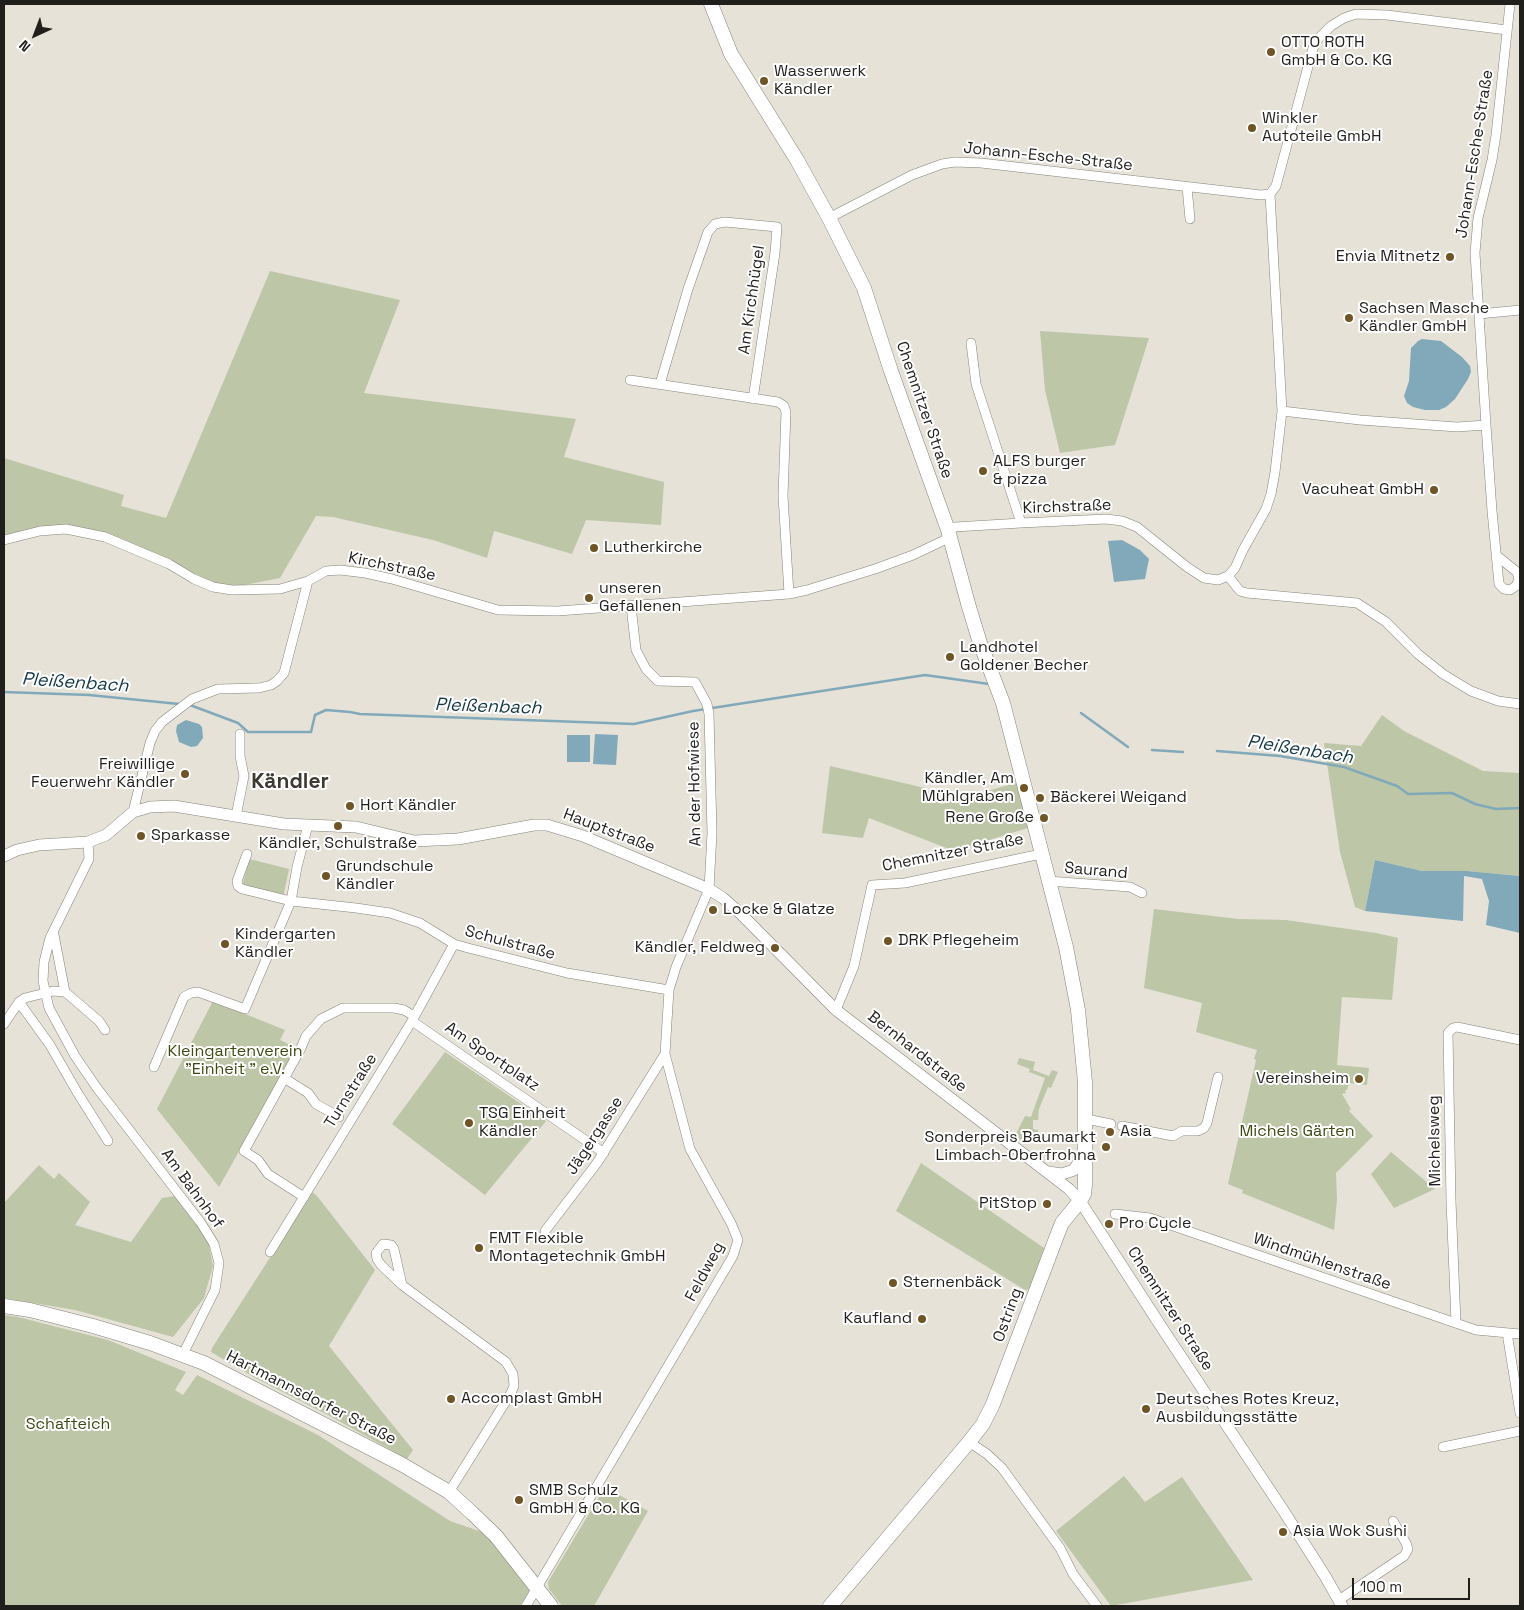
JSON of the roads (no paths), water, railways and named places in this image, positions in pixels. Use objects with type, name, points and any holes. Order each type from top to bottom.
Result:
[{"type":"main road","name":"Chemnitzer Straße","points":[[711,4],[731,54],[777,126],[829,218],[864,288],[891,371],[950,534],[969,607],[1003,702],[1066,947],[1078,1010],[1085,1082],[1086,1119],[1085,1185],[1080,1201]]},
{"type":"main road","name":"Ostring","points":[[830,1606],[983,1424],[993,1404],[1058,1233],[1067,1216],[1080,1201]]},
{"type":"main road","name":"Hartmannsdorfer Straße","points":[[4,1306],[30,1310],[93,1326],[183,1354],[254,1387],[404,1465],[450,1492],[496,1536],[551,1606]]},
{"type":"street","name":"Johann-Esche-Straße","points":[[1496,554],[1491,524],[1475,253],[1477,230],[1496,135],[1510,4]]},
{"type":"street","points":[[1507,30],[1368,13],[1356,14],[1337,22],[1324,31],[1313,48],[1276,186],[1270,194],[1282,411],[1275,472],[1271,494],[1260,522],[1243,550],[1236,568],[1228,576],[1240,590],[1247,593],[1357,603],[1386,622],[1418,654],[1443,674],[1471,691],[1498,701],[1520,704]]},
{"type":"street","name":"Johann-Esche-Straße","points":[[829,218],[928,168],[955,162],[974,162],[1260,195],[1270,194]]},
{"type":"street","points":[[1187,187],[1190,219]]},
{"type":"street","name":"Am Kirchhügel","points":[[660,384],[688,289],[708,232],[715,224],[725,222],[776,227],[775,253],[753,399]]},
{"type":"street","points":[[1478,314],[1520,310]]},
{"type":"street","points":[[1277,322],[1287,321]]},
{"type":"street","points":[[1480,336],[1490,335]]},
{"type":"street","points":[[970,344],[976,384],[1021,523]]},
{"type":"street","points":[[630,380],[778,402],[784,406],[786,412],[782,474],[789,594]]},
{"type":"street","points":[[1282,411],[1360,417],[1381,424],[1457,427],[1486,425]]},
{"type":"street","name":"Kirchstraße","points":[[4,540],[40,531],[66,529],[105,537],[169,564],[194,579],[213,587],[232,590],[280,589],[308,581],[326,571],[340,570],[392,579],[498,610],[558,611],[789,594],[875,569],[913,555],[950,534],[955,527],[1106,519],[1122,521],[1137,528],[1204,578],[1218,580],[1228,576]]},
{"type":"street","points":[[133,812],[150,743],[155,731],[162,722],[192,698],[218,689],[259,688],[277,681],[284,673],[308,581]]},
{"type":"street","name":"An der Hofwiese","points":[[631,606],[636,650],[646,669],[658,681],[695,682],[707,704],[709,714],[712,833],[709,888]]},
{"type":"street","points":[[236,816],[244,776],[240,756],[240,734]]},
{"type":"street","name":"Hauptstraße","points":[[4,856],[17,850],[39,845],[88,842],[106,835],[133,812],[150,807],[174,806],[284,824],[356,827],[402,839],[431,841],[458,839],[534,825],[547,825],[582,836],[709,888],[740,913],[836,1010]]},
{"type":"street","points":[[154,1067],[184,997],[198,992],[245,1009],[291,902],[297,867],[308,825]]},
{"type":"street","name":"Am Bahnhof","points":[[88,842],[89,859],[53,932],[44,962],[43,981],[45,992],[49,1008],[75,1056],[97,1088],[202,1223],[214,1244],[219,1262],[215,1290],[183,1354]]},
{"type":"street","name":"Schulstraße","points":[[247,854],[237,881],[238,886],[242,889],[291,902],[390,913],[420,924],[454,944],[468,948],[567,973],[669,990]]},
{"type":"street","name":"Chemnitzer Straße","points":[[836,1010],[854,966],[872,885],[905,883],[1041,854]]},
{"type":"street","name":"Saurand","points":[[1048,881],[1130,887],[1142,893]]},
{"type":"street","name":"Feldweg","points":[[537,1588],[733,1256],[738,1240],[731,1223],[690,1149],[665,1054],[669,990],[676,967],[709,888]]},
{"type":"street","points":[[53,932],[65,992],[99,1021],[105,1030]]},
{"type":"street","name":"Turnstraße","points":[[270,1252],[413,1018],[454,944]]},
{"type":"street","points":[[4,1024],[19,1002],[45,992],[65,992]]},
{"type":"street","points":[[19,1002],[50,1045],[108,1141]]},
{"type":"street","name":"Am Sportplatz","points":[[284,1078],[309,1031],[321,1018],[343,1008],[394,1008],[404,1010],[604,1153]]},
{"type":"street","name":"Bernhardstraße","points":[[836,1010],[1046,1172],[1080,1201]]},
{"type":"street","name":"Michelsweg","points":[[1456,1323],[1448,1033],[1456,1027],[1520,1040]]},
{"type":"street","name":"Jägergasse","points":[[545,1231],[604,1153],[665,1054]]},
{"type":"street","points":[[64,1068],[75,1056]]},
{"type":"street","points":[[1122,1126],[1173,1136],[1182,1131],[1198,1131],[1204,1128],[1207,1123],[1218,1077]]},
{"type":"street","points":[[304,1197],[268,1174],[258,1160],[244,1151],[284,1078],[308,1093],[316,1104],[339,1117]]},
{"type":"street","points":[[1086,1119],[1111,1124]]},
{"type":"street","points":[[1046,1172],[1062,1174],[1074,1170],[1085,1151]]},
{"type":"street","name":"Chemnitzer Straße","points":[[1080,1201],[1278,1502],[1340,1603]]},
{"type":"street","name":"Windmühlenstraße","points":[[1115,1214],[1150,1218],[1476,1330],[1520,1334]]},
{"type":"street","points":[[402,1285],[506,1362],[513,1374],[514,1386],[511,1393],[450,1492]]},
{"type":"street","points":[[1507,1333],[1520,1413]]},
{"type":"street","points":[[1443,1447],[1520,1431]]},
{"type":"street","points":[[969,1442],[987,1454],[1002,1468],[1060,1548],[1072,1574],[1096,1606]]},
{"type":"street","points":[[1340,1603],[1404,1556],[1408,1549],[1406,1543],[1392,1521]]},
{"type":"street","points":[[526,1606],[537,1588]]},
{"type":"water","points":[[1422,339],[1441,341],[1462,357],[1470,366],[1471,372],[1468,379],[1455,399],[1439,410],[1425,410],[1413,407],[1407,403],[1404,396],[1409,381],[1411,348]]},
{"type":"water","points":[[1122,540],[1140,550],[1149,559],[1145,579],[1114,582],[1108,541]]},
{"type":"water","points":[[186,720],[199,724],[202,727],[203,738],[197,746],[191,747],[179,742],[176,731],[177,725]]},
{"type":"water","points":[[595,734],[618,735],[616,765],[593,764]]},
{"type":"water","points":[[567,735],[590,735],[590,762],[567,762]]},
{"type":"water","points":[[1375,860],[1422,871],[1467,871],[1520,876],[1520,933],[1486,925],[1489,901],[1482,879],[1464,876],[1463,921],[1365,911]]},
{"type":"waterway","name":"Pleißenbach","points":[[190,705],[238,723],[248,732],[311,732],[315,715],[326,710],[360,714],[634,724],[693,711],[925,675],[989,684]]},
{"type":"waterway","name":"Pleißenbach","points":[[4,692],[89,695],[179,704]]},
{"type":"waterway","name":"Pleißenbach","points":[[1081,713],[1128,747]]},
{"type":"waterway","name":"Pleißenbach","points":[[1152,750],[1183,752]]},
{"type":"waterway","name":"Pleißenbach","points":[[1217,751],[1280,756],[1344,767],[1397,786],[1408,794],[1452,793],[1475,804],[1496,809],[1520,808]]},
{"type":"place","name":"OTTO ROTH GmbH & Co. KG","points":[[1271,52]]},
{"type":"place","name":"Wasserwerk Kändler","points":[[764,81]]},
{"type":"place","name":"Winkler Autoteile GmbH","points":[[1252,128]]},
{"type":"place","name":"Envia Mitnetz","points":[[1450,257]]},
{"type":"place","name":"Sachsen Masche Kändler GmbH","points":[[1349,318]]},
{"type":"place","name":"ALFS burger & pizza","points":[[983,471]]},
{"type":"place","name":"Vacuheat GmbH","points":[[1434,490]]},
{"type":"place","name":"Lutherkirche","points":[[594,548]]},
{"type":"place","name":"unseren Gefallenen","points":[[589,598]]},
{"type":"place","name":"Landhotel Goldener Becher","points":[[950,657]]},
{"type":"place","name":"Freiwillige Feuerwehr Kändler","points":[[185,774]]},
{"type":"place","name":"Kändler, Am Mühlgraben","points":[[1024,788]]},
{"type":"place","name":"Bäckerei Weigand","points":[[1040,798]]},
{"type":"place","name":"Hort Kändler","points":[[350,806]]},
{"type":"place","name":"Rene Große","points":[[1044,818]]},
{"type":"place","name":"Kändler, Schulstraße","points":[[338,826]]},
{"type":"place","name":"Sparkasse","points":[[141,836]]},
{"type":"place","name":"Grundschule Kändler","points":[[326,876]]},
{"type":"place","name":"Locke & Glatze","points":[[713,910]]},
{"type":"place","name":"DRK Pflegeheim","points":[[888,941]]},
{"type":"place","name":"Kindergarten Kändler","points":[[225,944]]},
{"type":"place","name":"Kändler, Feldweg","points":[[775,948]]},
{"type":"place","name":"Vereinsheim","points":[[1359,1079]]},
{"type":"place","name":"TSG Einheit Kändler","points":[[469,1123]]},
{"type":"place","name":"Asia","points":[[1110,1132]]},
{"type":"place","name":"Sonderpreis Baumarkt Limbach-Oberfrohna","points":[[1106,1147]]},
{"type":"place","name":"PitStop","points":[[1047,1204]]},
{"type":"place","name":"Pro Cycle","points":[[1109,1224]]},
{"type":"place","name":"FMT Flexible Montagetechnik GmbH","points":[[479,1248]]},
{"type":"place","name":"Sternenbäck","points":[[893,1283]]},
{"type":"place","name":"Kaufland","points":[[922,1319]]},
{"type":"place","name":"Accomplast GmbH","points":[[451,1399]]},
{"type":"place","name":"Deutsches Rotes Kreuz, Ausbildungsstätte","points":[[1146,1409]]},
{"type":"place","name":"SMB Schulz GmbH & Co. KG","points":[[519,1500]]},
{"type":"place","name":"Asia Wok Sushi","points":[[1283,1532]]},
{"type":"district","name":"Kändler","points":[[290,782]]},
{"type":"park label","name":"Kleingartenverein \"Einheit \" e.V.","points":[[235,1061]]},
{"type":"park label","name":"Michels Gärten","points":[[1297,1132]]},
{"type":"park label","name":"Schafteich","points":[[68,1425]]}]
